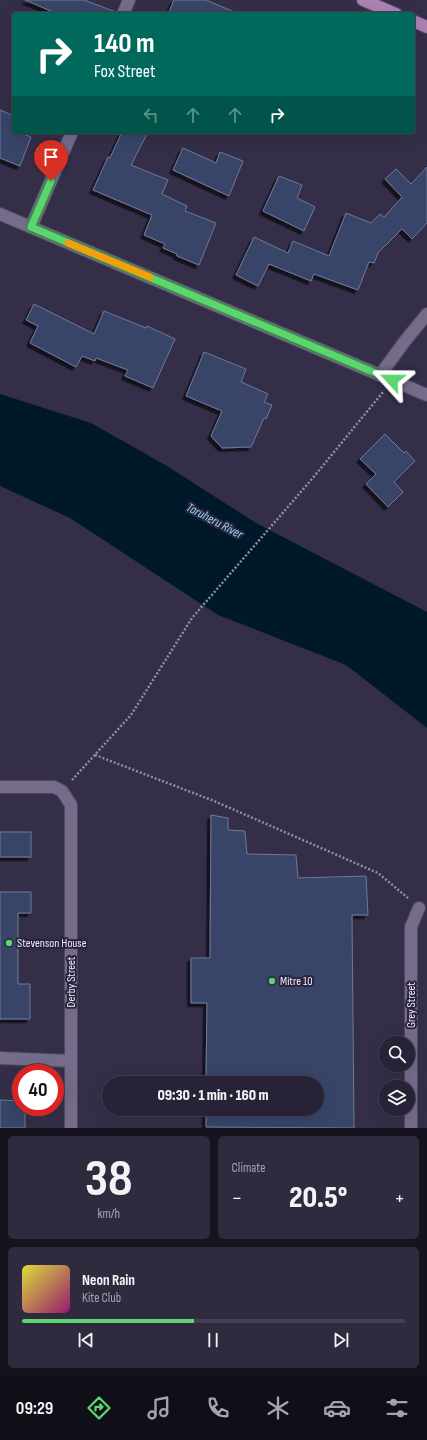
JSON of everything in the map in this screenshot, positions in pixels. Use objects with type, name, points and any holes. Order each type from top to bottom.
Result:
[{"type":"main road","points":[[363,0],[391,12]]},
{"type":"main road","points":[[415,22],[427,27]]},
{"type":"street","points":[[124,12],[129,0]]},
{"type":"street","points":[[31,227],[71,134]]},
{"type":"street","points":[[0,214],[427,395]]},
{"type":"street","points":[[380,375],[427,314]]},
{"type":"street","points":[[0,787],[54,787],[62,791]]},
{"type":"street","name":"Derby Street","points":[[62,791],[71,805],[71,1128]]},
{"type":"street","name":"Grey Street","points":[[411,1128],[411,927],[420,908]]},
{"type":"street","points":[[0,1058],[71,1061]]},
{"type":"path","points":[[62,791],[131,715],[192,618],[312,479],[392,380]]},
{"type":"path","points":[[95,755],[214,801],[378,873],[420,908]]},
{"type":"water","name":"Taruheru River","points":[[0,394],[91,423],[167,466],[256,523],[427,612],[427,728],[346,665],[218,615],[70,518],[0,486]]},
{"type":"building","points":[[25,0],[84,0],[116,12],[53,12]]},
{"type":"building","points":[[174,0],[206,0],[234,12],[169,12]]},
{"type":"building","points":[[0,110],[12,115],[12,134],[23,134],[31,137],[20,166],[0,158]]},
{"type":"building","points":[[121,134],[147,134],[131,165],[168,180],[162,194],[187,206],[185,211],[216,223],[199,265],[177,256],[177,254],[163,248],[165,244],[144,235],[152,215],[93,190],[108,157],[110,158]]},
{"type":"building","points":[[183,148],[216,163],[220,152],[243,161],[229,196],[173,170]]},
{"type":"building","points":[[427,167],[427,223],[412,239],[402,229],[378,253],[374,263],[369,262],[358,290],[314,274],[311,281],[269,264],[258,286],[236,275],[254,237],[288,253],[293,241],[329,256],[346,213],[371,223],[380,214],[384,217],[402,197],[385,179],[396,169],[411,184]]},
{"type":"building","points":[[279,176],[302,185],[297,198],[315,207],[304,231],[263,211]]},
{"type":"building","points":[[34,304],[94,334],[104,311],[146,328],[147,326],[175,339],[153,388],[125,376],[128,370],[96,358],[95,361],[82,356],[76,367],[30,343],[38,326],[26,320]]},
{"type":"building","points":[[204,352],[246,369],[241,382],[268,394],[264,402],[272,405],[266,419],[264,418],[251,447],[222,448],[211,436],[222,411],[186,396]]},
{"type":"building","points":[[385,434],[404,453],[406,451],[415,461],[394,482],[403,492],[388,507],[366,484],[376,474],[360,459]]},
{"type":"building","name":"Mitre 10","points":[[211,815],[228,818],[228,830],[245,831],[247,854],[296,855],[298,878],[366,876],[368,915],[352,915],[354,1128],[206,1127],[206,1116],[324,1116],[324,1076],[206,1076],[207,1003],[191,1003],[191,958],[210,958]]},
{"type":"building","points":[[0,832],[31,832],[31,857],[0,857]]},
{"type":"building","points":[[0,892],[31,892],[31,913],[18,913],[18,984],[30,984],[30,1019],[0,1019]]},
{"type":"building","points":[[0,1100],[12,1101],[12,1116],[25,1116],[25,1128],[0,1128]]},
{"type":"slow traffic","points":[[68,243],[150,277]]},
{"type":"place","name":"Stevenson House","points":[[9,943]]},
{"type":"place","name":"Mitre 10","points":[[272,981]]},
{"type":"route","points":[[51,181],[31,227],[392,380]]}]
